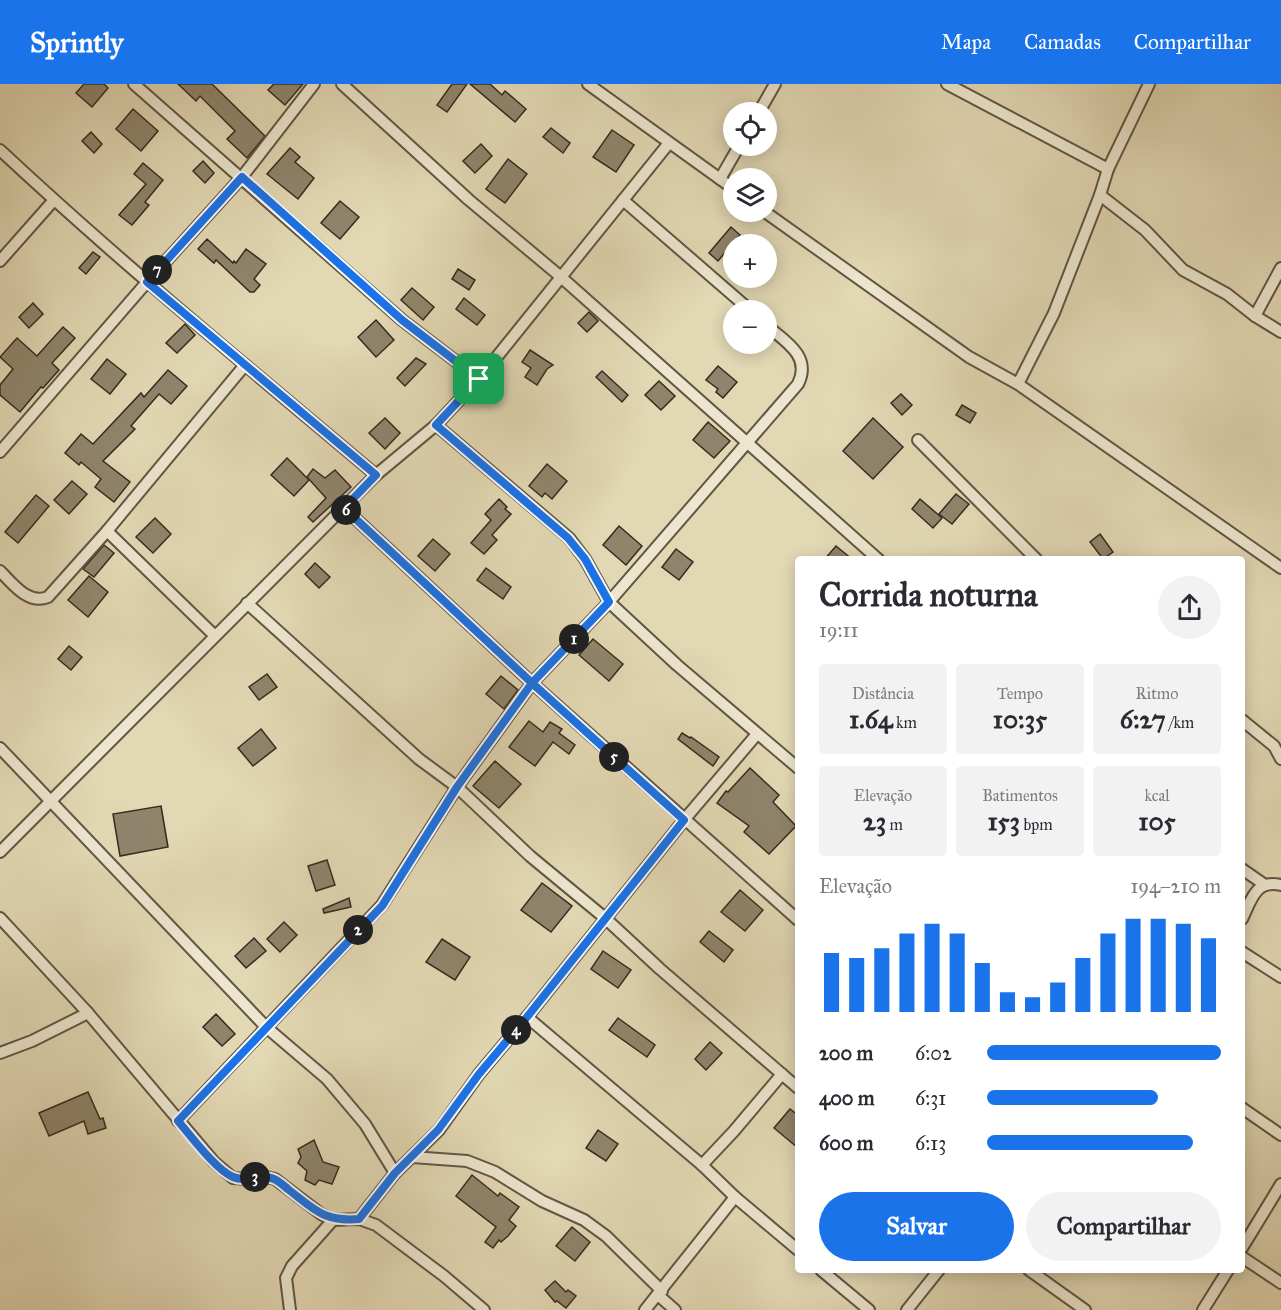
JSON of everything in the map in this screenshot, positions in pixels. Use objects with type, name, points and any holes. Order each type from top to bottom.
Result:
[{"type":"street","points":[[135,84],[402,320],[479,379]]},
{"type":"street","points":[[0,452],[147,282],[242,177],[314,84]]},
{"type":"street","points":[[342,84],[469,200],[561,277],[748,441],[875,556]]},
{"type":"street","points":[[588,84],[723,181]]},
{"type":"street","points":[[765,102],[775,84]]},
{"type":"street","points":[[947,84],[1108,169]]},
{"type":"street","points":[[1018,384],[1054,313],[1108,169],[1149,84]]},
{"type":"street","points":[[0,852],[376,475],[436,425],[479,379],[669,142]]},
{"type":"street","points":[[0,150],[147,282],[376,475]]},
{"type":"street","points":[[720,179],[734,156]]},
{"type":"street","points":[[1100,195],[1145,230],[1183,270],[1227,294],[1281,332]]},
{"type":"street","points":[[0,261],[54,200]]},
{"type":"street","points":[[623,201],[738,300]]},
{"type":"street","points":[[777,221],[969,357],[1018,384],[1281,568]]},
{"type":"street","points":[[1256,316],[1281,267]]},
{"type":"street","points":[[178,1121],[382,906],[457,787],[532,683],[609,602],[798,384],[802,362],[799,354],[777,335]]},
{"type":"street","points":[[0,572],[27,596],[41,600],[48,597],[107,531],[245,365]]},
{"type":"street","points":[[436,425],[568,538],[585,559],[609,602],[677,665],[795,766]]},
{"type":"street","points":[[918,440],[1034,556]]},
{"type":"street","points":[[344,508],[532,683],[795,917]]},
{"type":"street","points":[[107,531],[214,635]]},
{"type":"street","points":[[248,603],[419,759],[457,787],[530,856],[605,918],[660,969],[795,1085]]},
{"type":"street","points":[[1245,722],[1274,746],[1281,759]]},
{"type":"street","points":[[359,1219],[395,1173],[438,1130],[479,1074],[684,820],[757,734]]},
{"type":"street","points":[[0,748],[266,1027],[327,1079],[364,1124],[395,1173]]},
{"type":"street","points":[[1245,871],[1265,885]]},
{"type":"street","points":[[1245,913],[1257,889],[1265,885],[1281,885]]},
{"type":"street","points":[[0,918],[88,1014],[214,1162],[233,1178],[248,1179],[262,1176],[275,1179],[321,1214],[333,1220],[359,1219],[375,1225],[444,1276],[484,1310]]},
{"type":"street","points":[[1245,954],[1281,977]]},
{"type":"street","points":[[0,1053],[32,1041],[88,1014]]},
{"type":"street","points":[[527,1017],[795,1247]]},
{"type":"street","points":[[702,1166],[782,1074]]},
{"type":"street","points":[[1245,1110],[1281,1135]]},
{"type":"street","points":[[412,1157],[467,1161],[495,1172],[542,1201],[584,1220],[606,1236],[675,1310]]},
{"type":"street","points":[[1245,1243],[1281,1184]]},
{"type":"street","points":[[645,1310],[735,1197]]},
{"type":"street","points":[[290,1310],[286,1278],[292,1266],[333,1220]]},
{"type":"street","points":[[1245,1259],[1281,1283]]},
{"type":"street","points":[[825,1273],[869,1310]]},
{"type":"street","points":[[907,1310],[937,1273]]},
{"type":"street","points":[[1033,1273],[1085,1310]]},
{"type":"street","points":[[1203,1310],[1226,1273]]},
{"type":"building","points":[[84,84],[104,84],[108,88],[92,107],[76,93]]},
{"type":"building","points":[[178,84],[212,84],[265,136],[247,158],[227,139],[235,131],[200,96],[196,101]]},
{"type":"building","points":[[274,84],[303,84],[285,105],[268,90]]},
{"type":"building","points":[[452,84],[467,84],[447,112],[437,105]]},
{"type":"building","points":[[470,84],[490,84],[502,95],[505,91],[526,109],[515,122]]},
{"type":"building","points":[[133,109],[158,131],[141,151],[116,129]]},
{"type":"building","points":[[551,128],[570,143],[563,153],[543,137]]},
{"type":"building","points":[[612,130],[634,145],[616,172],[593,157]]},
{"type":"building","points":[[91,132],[102,144],[94,153],[82,141]]},
{"type":"building","points":[[481,144],[492,156],[475,173],[463,161]]},
{"type":"building","points":[[290,148],[300,157],[295,162],[314,178],[298,199],[267,174]]},
{"type":"building","points":[[508,159],[527,174],[505,203],[486,189]]},
{"type":"building","points":[[203,161],[214,173],[205,183],[193,171]]},
{"type":"building","points":[[143,163],[163,180],[145,202],[149,205],[132,225],[119,215],[146,184],[134,174]]},
{"type":"building","points":[[340,201],[359,217],[340,239],[321,223]]},
{"type":"building","points":[[731,227],[739,234],[725,234]]},
{"type":"building","points":[[723,236],[723,255],[718,261],[709,253]]},
{"type":"building","points":[[207,239],[233,263],[234,261],[236,263],[246,249],[266,264],[254,279],[260,285],[254,292],[250,292],[216,260],[214,263],[198,249]]},
{"type":"building","points":[[93,252],[100,257],[86,274],[79,268]]},
{"type":"building","points":[[458,269],[475,280],[469,290],[452,279]]},
{"type":"building","points":[[412,288],[434,307],[423,320],[401,300]]},
{"type":"building","points":[[464,298],[485,315],[477,325],[456,309]]},
{"type":"building","points":[[33,303],[43,314],[29,328],[19,317]]},
{"type":"building","points":[[589,312],[598,321],[587,332],[578,323]]},
{"type":"building","points":[[376,320],[394,340],[376,357],[358,337]]},
{"type":"building","points":[[185,324],[195,335],[177,353],[166,343]]},
{"type":"building","points":[[63,327],[75,338],[52,363],[59,370],[20,412],[0,395],[0,385],[13,369],[0,357],[17,338],[37,356]]},
{"type":"building","points":[[530,350],[553,365],[547,369],[537,385],[525,377],[531,368],[522,362]]},
{"type":"building","points":[[416,358],[426,364],[405,386],[397,378]]},
{"type":"building","points":[[107,359],[126,374],[110,394],[91,379]]},
{"type":"building","points":[[718,366],[737,382],[723,398],[716,392],[718,389],[706,380]]},
{"type":"building","points":[[168,370],[187,386],[171,404],[159,394],[131,426],[135,429],[103,461],[130,482],[114,502],[95,487],[101,479],[81,462],[79,465],[65,453],[81,434],[93,444],[141,393],[144,397]]},
{"type":"building","points":[[602,371],[628,395],[622,402],[596,377]]},
{"type":"building","points":[[659,381],[675,396],[661,410],[645,395]]},
{"type":"building","points":[[901,394],[912,405],[902,415],[891,403]]},
{"type":"building","points":[[962,405],[976,413],[970,423],[956,415]]},
{"type":"building","points":[[385,418],[400,433],[385,449],[369,433]]},
{"type":"building","points":[[873,418],[903,447],[873,479],[843,451]]},
{"type":"building","points":[[708,422],[730,441],[714,458],[693,440]]},
{"type":"building","points":[[287,458],[309,480],[294,496],[271,475]]},
{"type":"building","points":[[547,464],[567,481],[552,499],[545,493],[542,497],[529,486]]},
{"type":"building","points":[[313,469],[325,478],[335,470],[351,487],[313,522],[308,517],[326,498],[307,477]]},
{"type":"building","points":[[72,481],[87,494],[69,514],[54,500]]},
{"type":"building","points":[[956,494],[969,504],[952,524],[939,514]]},
{"type":"building","points":[[36,495],[49,506],[18,543],[5,532]]},
{"type":"building","points":[[499,499],[511,514],[492,535],[497,540],[484,554],[471,543],[491,520],[485,514]]},
{"type":"building","points":[[920,499],[942,518],[933,528],[912,509]]},
{"type":"building","points":[[155,518],[171,534],[153,553],[136,537]]},
{"type":"building","points":[[619,526],[642,546],[626,565],[603,545]]},
{"type":"building","points":[[1100,534],[1113,552],[1107,556],[1101,556],[1090,542]]},
{"type":"building","points":[[433,539],[450,554],[435,571],[418,556]]},
{"type":"building","points":[[104,545],[114,553],[94,577],[83,569]]},
{"type":"building","points":[[836,546],[848,556],[827,556]]},
{"type":"building","points":[[676,549],[693,562],[679,580],[662,567]]},
{"type":"building","points":[[315,563],[330,577],[319,588],[305,574]]},
{"type":"building","points":[[486,568],[511,587],[503,599],[477,580]]},
{"type":"building","points":[[89,576],[108,592],[88,617],[68,600]]},
{"type":"building","points":[[593,639],[623,664],[609,681],[579,655]]},
{"type":"building","points":[[69,646],[82,657],[71,670],[58,659]]},
{"type":"building","points":[[267,674],[277,687],[259,700],[249,687]]},
{"type":"building","points":[[501,676],[518,690],[504,709],[486,694]]},
{"type":"building","points":[[529,721],[543,732],[550,722],[562,729],[559,733],[575,745],[569,754],[553,742],[535,766],[509,747]]},
{"type":"building","points":[[261,729],[276,748],[253,766],[238,748]]},
{"type":"building","points":[[682,733],[719,757],[713,766],[678,739]]},
{"type":"building","points":[[495,761],[521,784],[499,808],[473,786]]},
{"type":"building","points":[[750,768],[779,795],[773,802],[795,827],[769,854],[744,832],[749,826],[717,803],[726,791],[728,792]]},
{"type":"building","points":[[161,806],[168,847],[120,856],[113,814]]},
{"type":"building","points":[[327,860],[335,885],[316,891],[308,866]]},
{"type":"building","points":[[542,883],[572,906],[551,932],[521,910]]},
{"type":"building","points":[[740,890],[763,910],[745,931],[721,912]]},
{"type":"building","points":[[349,898],[351,907],[324,913],[323,909]]},
{"type":"building","points":[[284,922],[297,935],[280,952],[267,939]]},
{"type":"building","points":[[709,931],[733,950],[724,962],[700,942]]},
{"type":"building","points":[[254,938],[266,951],[246,968],[235,956]]},
{"type":"building","points":[[442,939],[470,957],[455,980],[426,962]]},
{"type":"building","points":[[603,951],[631,970],[618,988],[591,969]]},
{"type":"building","points":[[216,1014],[235,1034],[222,1046],[203,1027]]},
{"type":"building","points":[[618,1018],[655,1045],[647,1057],[609,1030]]},
{"type":"building","points":[[710,1042],[722,1053],[706,1070],[695,1059]]},
{"type":"building","points":[[88,1092],[106,1128],[88,1134],[84,1121],[49,1136],[39,1113]]},
{"type":"building","points":[[790,1109],[795,1113],[795,1146],[774,1128]]},
{"type":"building","points":[[598,1130],[618,1144],[606,1161],[586,1148]]},
{"type":"building","points":[[314,1140],[323,1162],[339,1167],[332,1184],[319,1180],[315,1185],[305,1180],[307,1171],[298,1163],[301,1157],[298,1149]]},
{"type":"building","points":[[472,1175],[498,1196],[500,1193],[519,1207],[509,1220],[516,1226],[493,1248],[485,1242],[496,1227],[456,1196]]},
{"type":"building","points":[[572,1227],[590,1242],[575,1261],[556,1246]]},
{"type":"building","points":[[555,1281],[566,1292],[568,1290],[576,1296],[566,1308],[557,1301],[555,1302],[545,1290]]},
{"type":"route","points":[[479,379],[402,320],[242,177],[147,282],[376,475],[344,508],[532,683],[684,820],[479,1074],[438,1130],[395,1173],[359,1219],[333,1220],[321,1214],[275,1179],[262,1176],[248,1179],[233,1178],[214,1162],[178,1121],[382,906],[457,787],[532,683],[609,602],[585,559],[568,538],[436,425],[479,379]]}]
